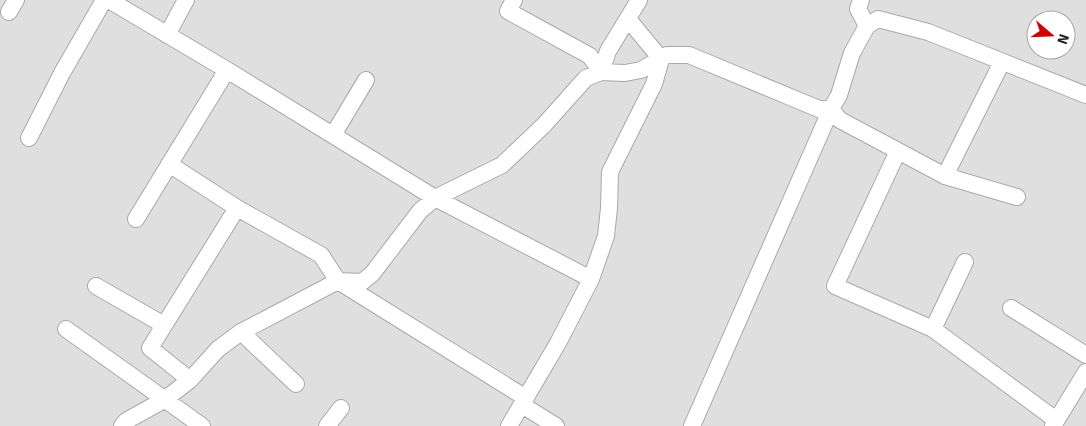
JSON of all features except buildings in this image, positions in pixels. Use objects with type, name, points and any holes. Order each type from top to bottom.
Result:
[{"type":"street","points":[[29,138],[62,73],[104,0]]},
{"type":"street","points":[[109,0],[435,198],[591,279]]},
{"type":"street","points":[[167,35],[186,0]]},
{"type":"street","points":[[514,0],[508,11],[590,56],[601,72]]},
{"type":"street","points":[[601,72],[608,51],[639,0]]},
{"type":"street","points":[[861,0],[858,9],[867,26]]},
{"type":"street","points":[[628,19],[661,59]]},
{"type":"street","points":[[692,426],[831,109],[839,95],[852,53],[867,26],[878,19],[928,32],[1086,95]]},
{"type":"street","points":[[122,426],[126,421],[164,400],[190,380],[218,349],[241,332],[338,281],[362,282],[372,274],[420,211],[435,198],[502,165],[544,125],[586,78],[601,72],[625,73],[641,70],[667,55],[690,55],[819,109],[831,109]]},
{"type":"street","points":[[509,426],[558,343],[591,279],[606,236],[610,172],[654,84],[661,59]]},
{"type":"street","points":[[945,176],[1002,62]]},
{"type":"street","points":[[136,219],[227,70]]},
{"type":"street","points":[[333,135],[366,80]]},
{"type":"street","points":[[831,109],[840,120],[945,176],[1017,197]]},
{"type":"street","points":[[898,150],[835,286],[933,329],[1054,423],[1086,372]]},
{"type":"street","points":[[169,164],[238,208],[321,255],[338,281],[524,401],[556,426]]},
{"type":"street","points":[[190,380],[150,348],[238,208]]},
{"type":"street","points":[[933,329],[966,262]]},
{"type":"street","points":[[96,286],[164,326]]},
{"type":"street","points":[[1011,308],[1086,355]]},
{"type":"street","points":[[66,329],[202,426]]},
{"type":"street","points":[[241,332],[296,384]]},
{"type":"street","points":[[327,426],[341,408]]},
{"type":"shaded area","points":[[0,0],[1086,0],[1086,426],[0,426]]}]
